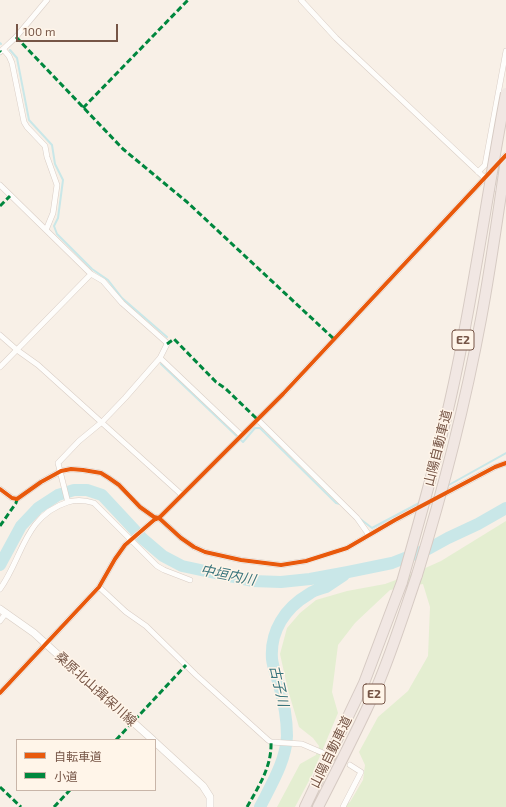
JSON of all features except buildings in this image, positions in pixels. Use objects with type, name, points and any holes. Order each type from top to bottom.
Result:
[{"type":"highway","name":"山陽自動車道","points":[[305,807],[364,683],[402,582],[436,459],[452,391],[477,262],[506,94]]},
{"type":"highway","name":"山陽自動車道","points":[[318,807],[350,746],[376,688],[400,626],[437,509],[481,319],[503,160]]},
{"type":"main road","name":"桑原北山揖保川線","points":[[3,611],[46,644],[152,739]]},
{"type":"main road","points":[[156,743],[203,786],[210,798],[210,807]]},
{"type":"street","points":[[46,230],[54,213],[57,185],[47,157],[45,146],[24,122],[12,63],[9,56],[2,51],[16,37],[47,0]]},
{"type":"street","points":[[301,0],[336,38],[506,198]]},
{"type":"street","points":[[478,172],[485,165],[506,51]]},
{"type":"street","points":[[0,694],[99,587],[114,559],[132,539],[182,495],[283,394],[484,178],[503,160],[506,155]]},
{"type":"street","points":[[486,157],[503,160]]},
{"type":"street","points":[[0,185],[91,274],[103,281],[122,304],[167,344],[160,358],[125,398],[102,422],[79,441],[58,463],[62,473],[67,500]]},
{"type":"street","points":[[0,367],[91,274]]},
{"type":"street","points":[[0,335],[17,350],[38,365],[182,495]]},
{"type":"street","points":[[160,358],[241,435]]},
{"type":"street","points":[[257,419],[357,518],[369,535]]},
{"type":"street","points":[[0,489],[12,498],[17,499],[41,482],[62,473],[77,469],[101,473],[119,485],[140,507],[194,547],[205,552],[242,560],[281,565],[306,562],[347,548],[495,467],[506,463]]},
{"type":"street","points":[[0,590],[11,572],[28,534],[50,510],[67,500],[86,500],[94,503],[103,510],[149,558],[164,570],[190,580]]},
{"type":"street","points":[[99,587],[126,612],[146,626],[196,675],[268,740],[274,742],[302,744],[323,753]]},
{"type":"street","points":[[0,621],[3,611]]},
{"type":"street","points":[[343,807],[361,772],[350,765]]},
{"type":"green space","points":[[506,521],[506,807],[342,807],[350,802],[363,780],[365,765],[359,752],[378,717],[408,691],[428,656],[430,607],[423,584],[390,590],[355,623],[338,645],[332,692],[338,713],[312,775],[295,807],[277,807],[300,764],[316,755],[319,746],[313,738],[299,727],[288,690],[280,654],[287,628],[300,613],[316,600],[347,591],[385,584],[412,574],[441,561]]},
{"type":"waterway","points":[[10,50],[17,58],[29,120],[52,145],[55,164],[63,180],[58,218],[54,226],[57,234],[92,269],[108,280],[122,298],[167,337]]},
{"type":"waterway","points":[[161,364],[243,442],[255,428],[260,428],[336,503],[340,504]]},
{"type":"waterway","points":[[447,486],[506,453]]},
{"type":"waterway","name":"中垣内川","points":[[0,565],[21,526],[38,508],[58,495],[74,490],[87,490],[102,495],[143,539],[163,556],[182,566],[252,581],[281,582],[310,579],[392,563],[428,549],[506,508]]},
{"type":"waterway","points":[[359,518],[372,528],[421,502]]},
{"type":"waterway","name":"古子川","points":[[260,807],[281,764],[287,736],[284,704],[272,659],[272,649],[276,630],[286,613],[300,600],[313,592],[326,587],[344,575]]},
{"type":"tunnel","points":[[328,755],[350,765]]},
{"type":"marked path","points":[[83,108],[188,0]]},
{"type":"marked path","points":[[16,37],[123,149],[187,202],[334,339]]},
{"type":"marked path","points":[[0,206],[10,196]]},
{"type":"marked path","points":[[167,344],[174,339],[216,382],[226,389],[257,419]]},
{"type":"marked path","points":[[0,526],[16,503],[17,499]]},
{"type":"marked path","points":[[117,739],[186,665]]},
{"type":"marked path","points":[[247,807],[267,768],[271,751],[271,742]]},
{"type":"marked path","points":[[0,787],[21,807]]},
{"type":"marked path","points":[[54,807],[69,791]]},
{"type":"cycle path","points":[[0,693],[99,587],[125,545],[154,520],[159,518],[283,394],[506,155]]},
{"type":"cycle path","points":[[0,489],[12,498],[17,499],[41,482],[61,471],[71,469],[101,473],[119,485],[140,507],[154,517],[159,518],[181,538],[194,547],[205,552],[241,560],[281,565],[306,561],[347,548],[395,520],[495,467],[506,463]]}]
